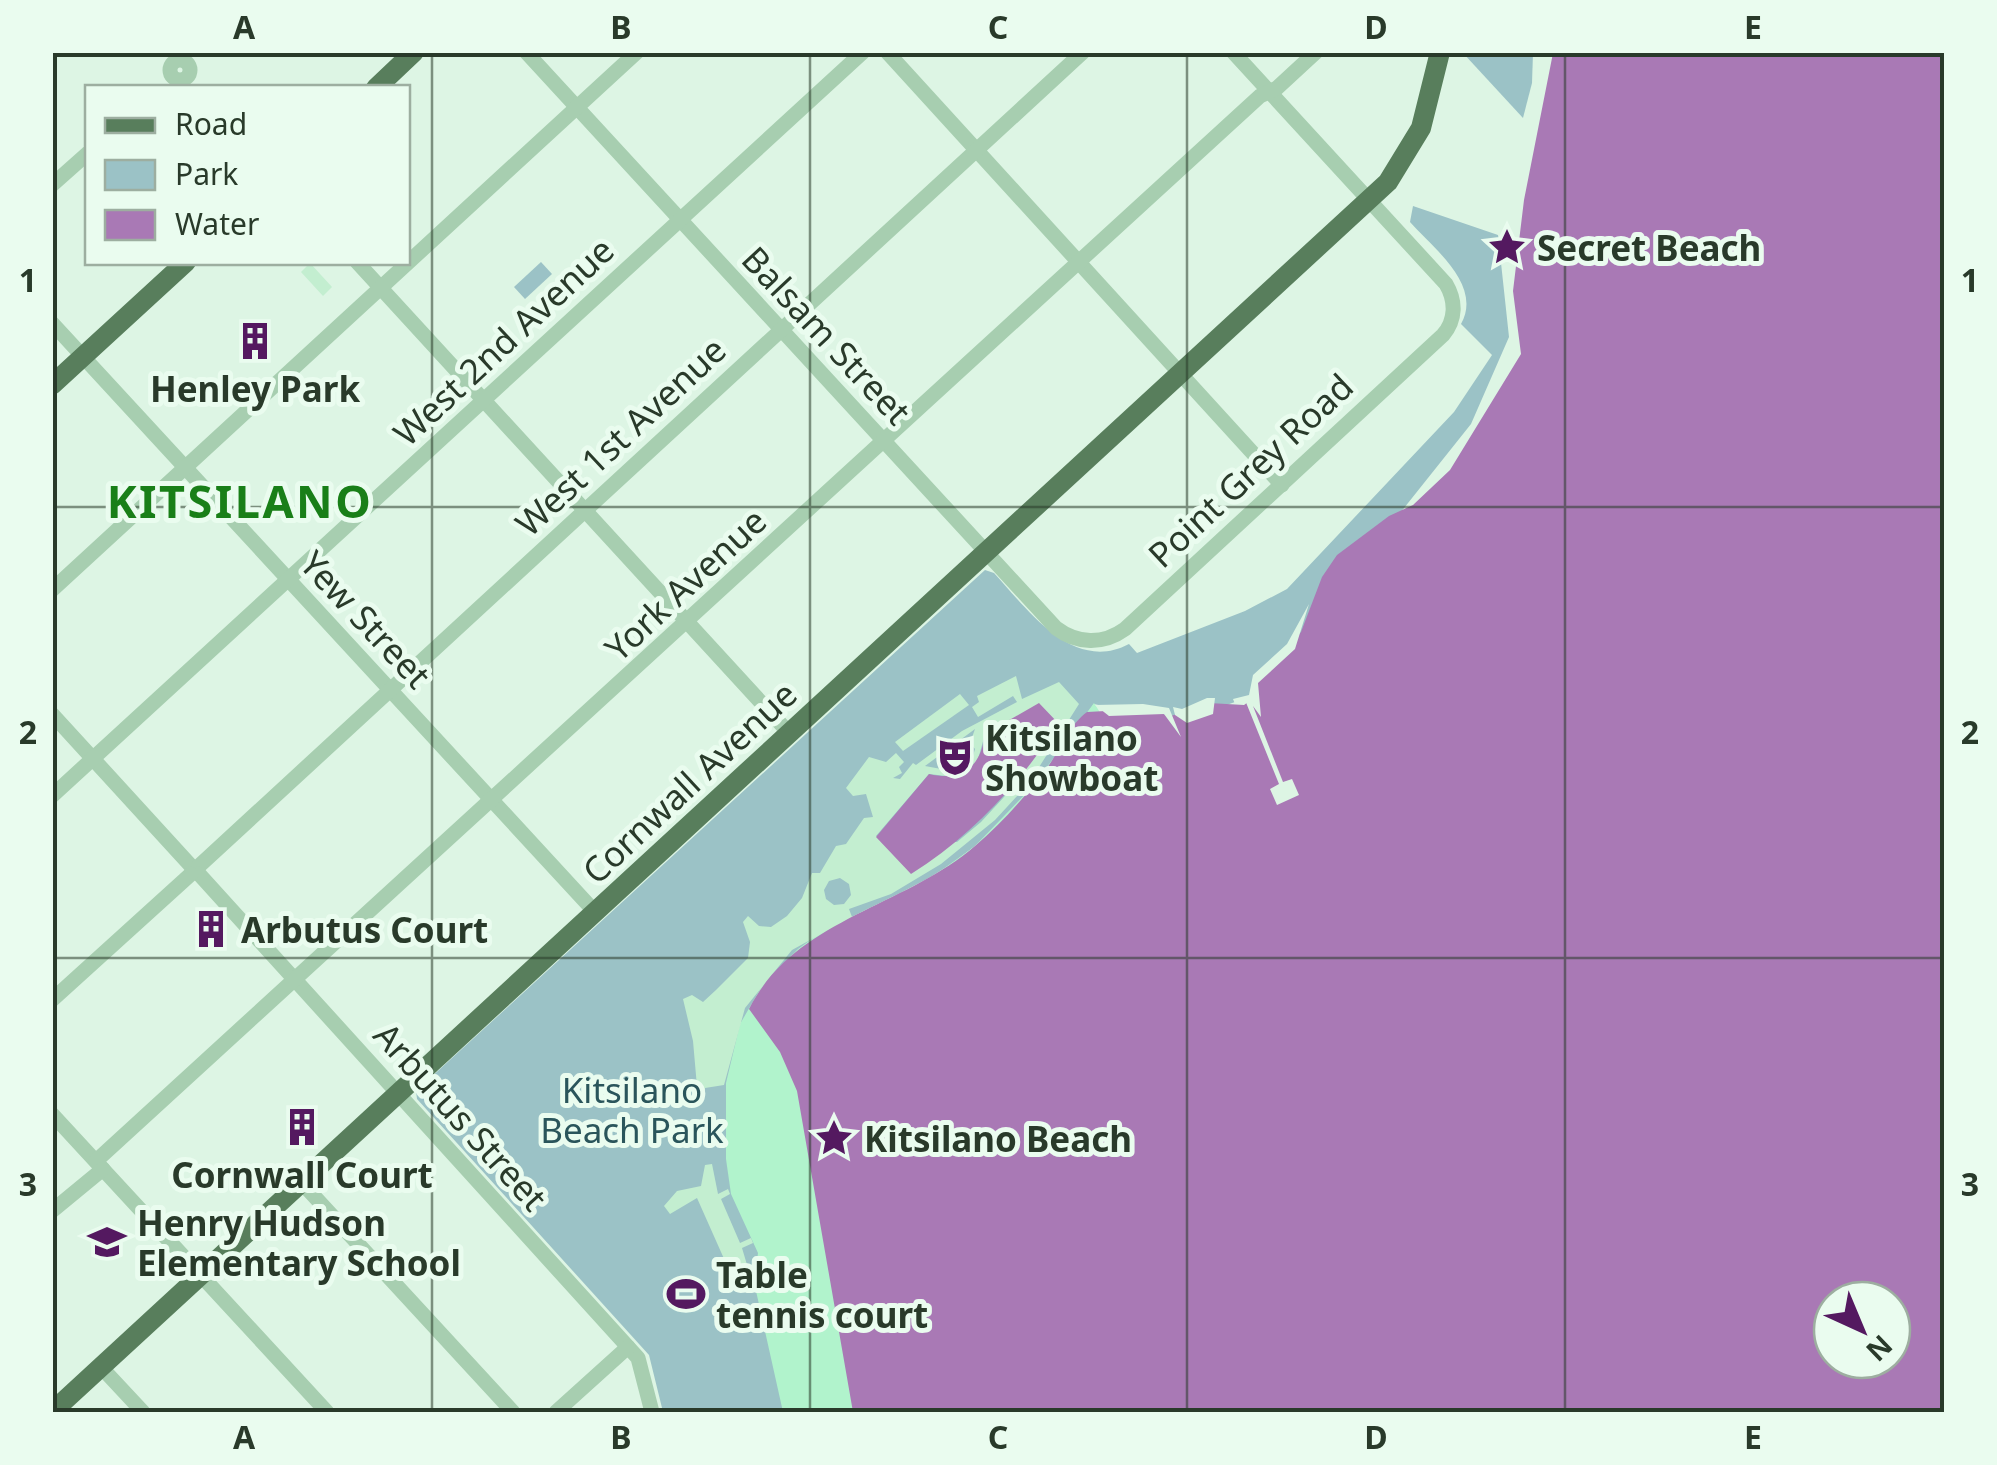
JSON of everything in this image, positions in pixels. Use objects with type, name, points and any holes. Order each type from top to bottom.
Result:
[{"type":"main road","points":[[379,85],[414,52]]},
{"type":"main road","points":[[1369,200],[1411,150],[1440,52]]},
{"type":"main road","name":"Cornwall Avenue","points":[[52,1412],[1369,200]]},
{"type":"main road","points":[[52,385],[183,265]]},
{"type":"street","name":"Balsam Street","points":[[526,52],[1060,631],[1094,640]]},
{"type":"street","points":[[410,262],[637,52]]},
{"type":"street","name":"West 2nd Avenue","points":[[52,796],[863,52]]},
{"type":"street","points":[[887,52],[1282,484]]},
{"type":"street","name":"West 1st Avenue","points":[[52,1000],[1084,52]]},
{"type":"street","points":[[1233,52],[1369,200]]},
{"type":"street","name":"York Avenue","points":[[52,1210],[1080,262],[1316,52]]},
{"type":"street","points":[[52,185],[85,156]]},
{"type":"street","name":"Point Grey Road","points":[[1094,640],[1126,629],[1444,335],[1454,311],[1446,284],[1369,200]]},
{"type":"street","points":[[360,265],[790,734]]},
{"type":"street","points":[[52,590],[407,265]]},
{"type":"street","name":"Yew Street","points":[[52,323],[595,912]]},
{"type":"street","name":"Arbutus Street","points":[[52,714],[628,1347],[640,1361],[652,1412]]},
{"type":"street","points":[[52,1114],[328,1412]]},
{"type":"street","points":[[302,1182],[513,1412]]},
{"type":"street","points":[[556,1412],[628,1347]]},
{"type":"street","points":[[101,1367],[143,1412]]},
{"type":"green space","points":[[1463,53],[1533,53],[1532,83],[1523,118]]},
{"type":"green space","name":"Kitsilano Beach Park","points":[[1413,206],[1498,235],[1509,337],[1471,424],[1255,695],[1175,723],[1094,704],[1032,787],[978,843],[931,877],[815,938],[768,981],[750,1010],[853,1412],[663,1412],[649,1355],[417,1099],[416,1091],[985,570],[994,573],[1053,633],[1089,651],[1108,651],[1129,644],[1137,653],[1245,611],[1287,589],[1454,412],[1492,355],[1461,324],[1466,295],[1461,281],[1410,222]]},
{"type":"green space","points":[[541,262],[552,274],[525,299],[514,287]]},
{"type":"sand","name":"Kitsilano Beach","points":[[1094,703],[1101,714],[910,1412],[783,1412],[754,1282],[758,1253],[731,1194],[726,1159],[726,1083],[740,1024],[762,986],[798,949],[823,931],[929,879],[974,847],[1033,786]]},
{"type":"shaded area","points":[[312,265],[332,287],[323,296],[301,272]]},
{"type":"shaded area","points":[[1016,676],[1022,699],[1059,682],[1079,704],[1029,783],[995,820],[941,864],[891,894],[849,909],[852,917],[792,950],[745,1008],[724,1085],[705,1088],[705,1097],[698,1098],[693,1041],[683,999],[692,995],[703,1002],[716,990],[748,958],[750,942],[743,922],[748,916],[759,926],[771,927],[787,916],[802,898],[812,873],[820,873],[836,846],[846,844],[864,818],[873,817],[866,794],[853,796],[846,788],[869,757],[886,762],[896,753],[904,762],[899,767],[902,773],[893,778],[900,779],[913,763],[916,765],[962,731],[1017,702],[1013,696],[978,717],[972,707],[979,702],[977,696]],"holes":[[[975,729],[970,743],[975,749],[973,756],[952,771],[925,766]],[[985,734],[1026,773],[957,842],[876,836],[929,774],[955,777],[977,763]],[[840,878],[849,884],[851,895],[844,904],[834,905],[826,899],[824,890],[829,881]]]},
{"type":"shaded area","points":[[960,694],[969,705],[903,751],[895,742]]},
{"type":"shaded area","points":[[712,1164],[718,1194],[728,1189],[730,1194],[721,1199],[740,1243],[751,1238],[753,1243],[742,1248],[751,1278],[746,1280],[730,1260],[725,1261],[697,1198],[670,1214],[664,1206],[677,1191],[701,1186],[705,1165]]},
{"type":"water","points":[[1553,53],[1944,53],[1944,1412],[853,1412],[797,1091],[780,1052],[749,1009],[769,979],[793,954],[821,934],[916,885],[975,846],[1031,789],[1075,723],[1087,712],[1143,709],[1171,716],[1209,703],[1244,705],[1251,700],[1253,688],[1301,632],[1322,577],[1337,555],[1389,516],[1413,505],[1450,470],[1521,354],[1513,291],[1524,200]]},
{"type":"water","points":[[1039,703],[1059,724],[1043,746],[1011,788],[975,825],[911,874],[876,837],[929,774],[951,776],[968,769],[979,755],[985,734]]},
{"type":"pier","points":[[1309,604],[1295,649],[1258,683],[1261,717],[1253,706],[1283,782],[1292,779],[1299,795],[1277,805],[1270,789],[1279,784],[1245,700],[1235,704],[1233,699],[1249,695],[1253,675],[1287,644]]},
{"type":"pier","points":[[1215,698],[1213,714],[1187,723],[1175,715],[1173,707],[1182,709]]},
{"type":"pier","points":[[1095,705],[1169,708],[1181,737],[1164,714],[1109,716]]},
{"type":"place","name":"Secret Beach","points":[[1507,247]]},
{"type":"place","name":"Henley Park","points":[[255,341]]},
{"type":"place","name":"Kitsilano Showboat","points":[[955,757]]},
{"type":"place","name":"Arbutus Court","points":[[211,929]]},
{"type":"place","name":"Cornwall Court","points":[[302,1127]]},
{"type":"place","name":"Kitsilano Beach","points":[[834,1138]]},
{"type":"place","name":"Henry Hudson Elementary School","points":[[107,1242]]},
{"type":"place","name":"Table tennis court","points":[[686,1294]]},
{"type":"district","name":"KITSILANO","points":[[240,500]]}]
